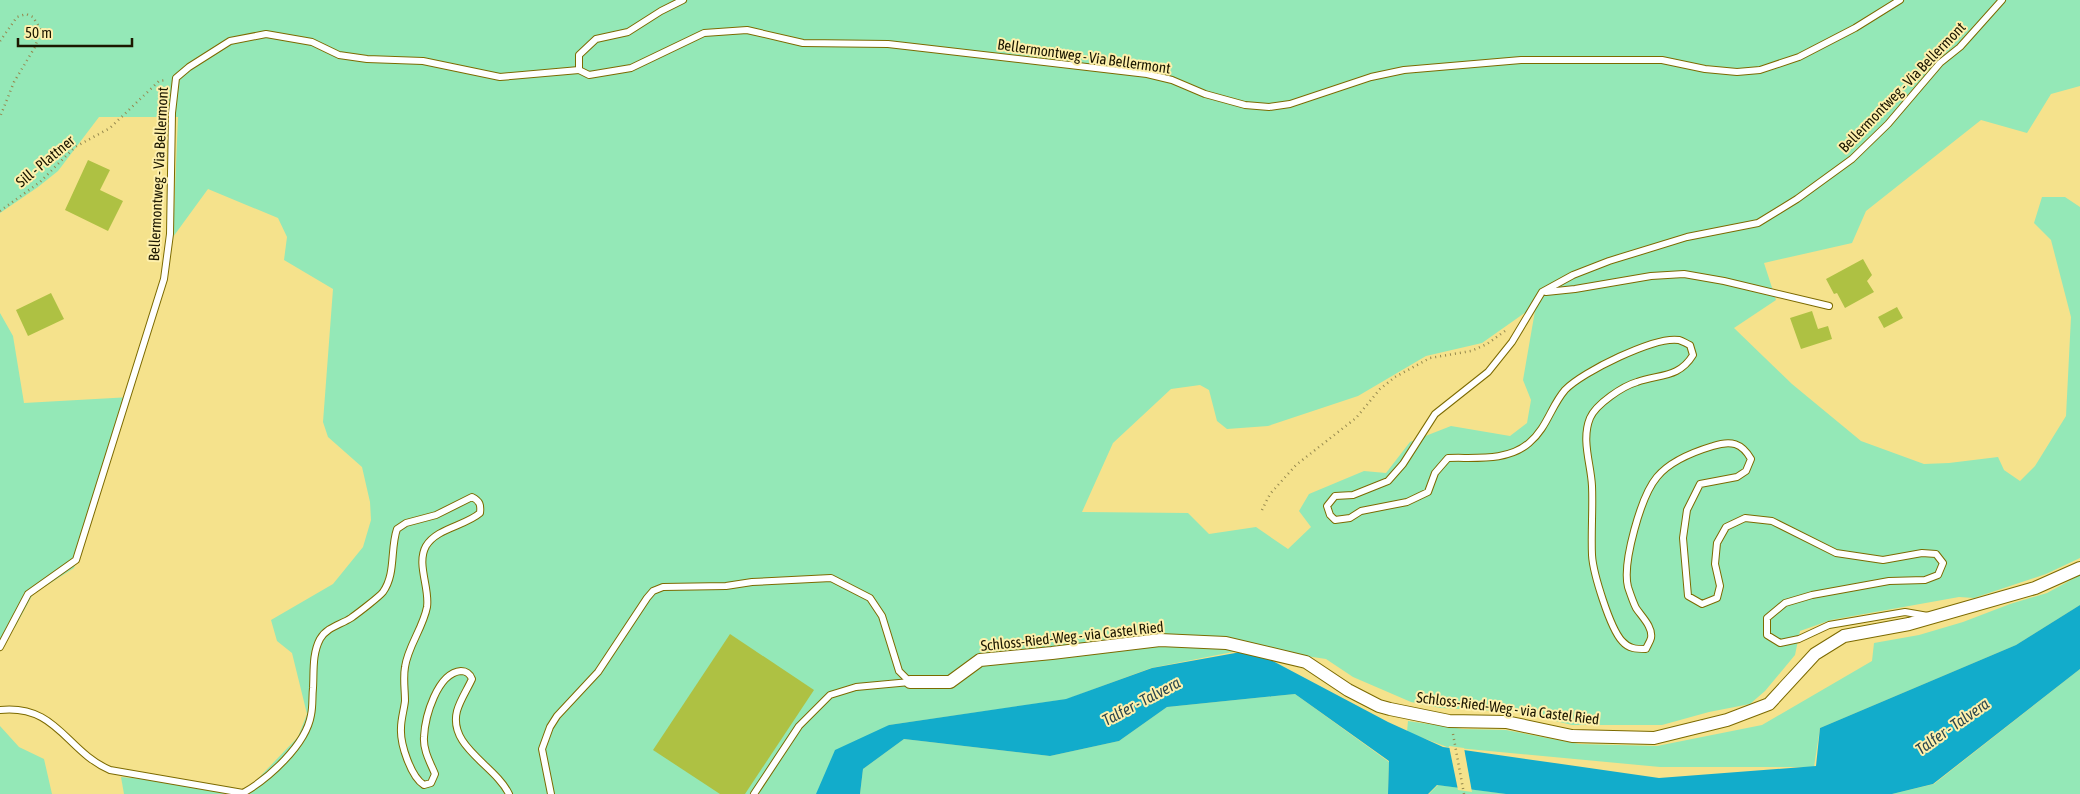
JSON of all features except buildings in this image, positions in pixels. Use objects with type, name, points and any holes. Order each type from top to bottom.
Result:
[{"type":"street","name":"Schloss-Ried-Weg - via Castel Ried","points":[[910,682],[950,682],[980,660],[1052,654],[1160,640],[1226,643],[1306,662],[1348,690],[1378,706],[1449,721],[1506,722],[1572,736],[1654,738],[1728,720],[1770,704],[1815,654],[1844,636],[1910,624],[2034,588],[2080,568]]},
{"type":"lane","points":[[579,70],[579,55],[596,39],[628,32],[661,11],[683,0]]},
{"type":"lane","name":"Bellermontweg - Via Bellermont","points":[[0,647],[28,594],[76,560],[164,279],[170,234],[172,113],[176,78],[189,67],[230,41],[266,34],[312,42],[339,55],[367,59],[423,61],[500,77],[579,70],[589,75],[631,68],[704,33],[747,30],[803,43],[888,44],[1147,74],[1172,80],[1205,94],[1245,105],[1269,107],[1290,104],[1370,77],[1404,70],[1522,60],[1662,60],[1705,69],[1737,72],[1760,70],[1799,57],[1855,28],[1900,0]]},
{"type":"lane","name":"Bellermontweg - Via Bellermont","points":[[1542,292],[1573,275],[1609,261],[1687,236],[1758,223],[1797,199],[1852,159],[1888,124],[1940,63],[1960,47],[2002,0]]},
{"type":"lane","points":[[1829,306],[1724,281],[1684,274],[1651,276],[1575,289],[1542,292],[1512,342],[1488,372],[1435,414],[1402,464],[1388,481],[1353,495],[1335,496],[1327,506],[1330,515],[1335,520],[1350,518],[1361,511],[1407,502],[1428,492],[1435,473],[1448,458],[1482,458],[1505,455],[1528,444],[1546,424],[1564,391],[1580,376],[1624,355],[1659,343],[1680,340],[1690,346],[1693,356],[1686,367],[1666,376],[1636,382],[1605,399],[1590,418],[1586,443],[1593,500],[1592,556],[1600,592],[1622,641],[1634,650],[1646,649],[1651,638],[1648,625],[1636,607],[1627,585],[1627,558],[1647,492],[1657,476],[1683,457],[1715,445],[1735,444],[1744,448],[1751,460],[1746,471],[1736,477],[1700,484],[1687,510],[1682,538],[1688,596],[1702,604],[1716,598],[1720,586],[1715,564],[1717,543],[1726,527],[1745,518],[1772,521],[1836,553],[1883,560],[1922,552],[1936,554],[1943,563],[1938,575],[1925,580],[1889,581],[1812,595],[1785,603],[1767,618],[1767,635],[1780,643],[1799,639],[1829,625],[1905,612],[1931,617]]},
{"type":"lane","points":[[0,710],[24,711],[48,720],[99,765],[110,770],[243,793],[254,787],[276,768],[301,738],[311,715],[315,651],[320,639],[326,631],[350,619],[382,594],[390,573],[397,529],[406,523],[436,515],[472,497],[478,500],[481,506],[480,513],[473,519],[441,532],[426,547],[423,568],[427,606],[405,667],[404,702],[400,730],[410,769],[418,781],[424,785],[431,783],[434,774],[424,747],[424,736],[437,689],[446,677],[464,670],[470,674],[472,680],[456,713],[456,727],[466,748],[492,770],[508,794]]},
{"type":"lane","points":[[552,794],[542,749],[550,727],[557,716],[598,672],[646,598],[653,591],[663,586],[726,586],[752,582],[831,578],[870,598],[882,616],[900,671],[910,682]]},
{"type":"lane","name":"Schloss-Ried-Weg - via Castel Ried","points":[[754,794],[799,726],[830,695],[856,687],[910,682]]},
{"type":"path","points":[[0,41],[17,17],[26,14],[33,17],[41,30],[35,47],[14,82],[0,117]]},
{"type":"path","name":"Sill - Plattner","points":[[0,211],[40,182],[75,147],[110,128],[159,80],[176,78]]},
{"type":"path","points":[[1262,510],[1270,494],[1296,465],[1356,418],[1380,389],[1395,377],[1430,358],[1471,351],[1488,344],[1508,329]]},
{"type":"path","points":[[1449,721],[1464,794]]},
{"type":"green space","points":[[0,0],[2080,0],[2080,86],[2051,94],[2027,133],[1981,120],[1866,211],[1852,243],[1764,263],[1776,300],[1734,328],[1792,384],[1861,441],[1924,464],[1998,457],[2004,470],[2020,481],[2035,466],[2066,416],[2071,317],[2051,240],[2034,223],[2042,197],[2065,197],[2080,207],[2080,558],[2046,574],[1974,598],[1959,597],[1831,620],[1800,631],[1795,655],[1765,691],[1750,704],[1709,712],[1662,725],[1572,725],[1519,712],[1441,708],[1411,702],[1353,677],[1326,659],[1253,648],[1151,668],[1067,699],[889,725],[816,794],[247,794],[250,793],[251,786],[298,737],[307,714],[292,653],[277,641],[271,620],[333,584],[363,547],[371,520],[370,502],[362,467],[328,437],[323,422],[333,289],[284,260],[287,237],[278,218],[208,189],[173,237],[178,117],[99,117],[58,171],[0,213]],"holes":[[[1536,305],[1523,380],[1531,400],[1527,423],[1510,436],[1451,426],[1410,442],[1386,473],[1364,471],[1309,494],[1299,511],[1311,527],[1288,549],[1256,527],[1209,534],[1188,513],[1082,512],[1113,443],[1171,389],[1200,385],[1209,390],[1217,421],[1227,429],[1268,426],[1358,396],[1426,356],[1482,343]]]},
{"type":"green space","points":[[0,313],[13,336],[24,403],[131,397],[74,568],[33,594],[15,627],[0,643]]},
{"type":"green space","points":[[2080,575],[2080,605],[2016,645],[1820,728],[1814,767],[1660,767],[1447,747],[1407,732],[1408,721],[1463,729],[1506,730],[1579,744],[1657,746],[1762,725],[1872,661],[1874,643],[1919,635],[1963,622],[2010,604],[2047,593]]},
{"type":"green space","points":[[2080,669],[2080,794],[1892,794],[1934,784]]},
{"type":"green space","points":[[1295,694],[1389,762],[1388,794],[860,794],[863,769],[904,739],[1050,756],[1119,741],[1167,707]]},
{"type":"green space","points":[[0,726],[19,747],[44,759],[52,794],[0,794]]},
{"type":"green space","points":[[121,777],[232,787],[232,794],[124,794]]},
{"type":"green space","points":[[1438,785],[1507,794],[1429,794]]},
{"type":"water","name":"Talfer - Talvera","points":[[2080,605],[2080,669],[1933,784],[1892,794],[1506,794],[1437,785],[1428,794],[1388,794],[1389,761],[1295,694],[1167,707],[1119,741],[1050,756],[904,739],[863,769],[860,794],[816,794],[835,750],[889,725],[1066,699],[1152,668],[1252,650],[1388,722],[1443,747],[1659,778],[1816,766],[1820,728],[2016,645]]},
{"type":"pier","points":[[1449,746],[1464,748],[1472,792],[1458,790]]}]
